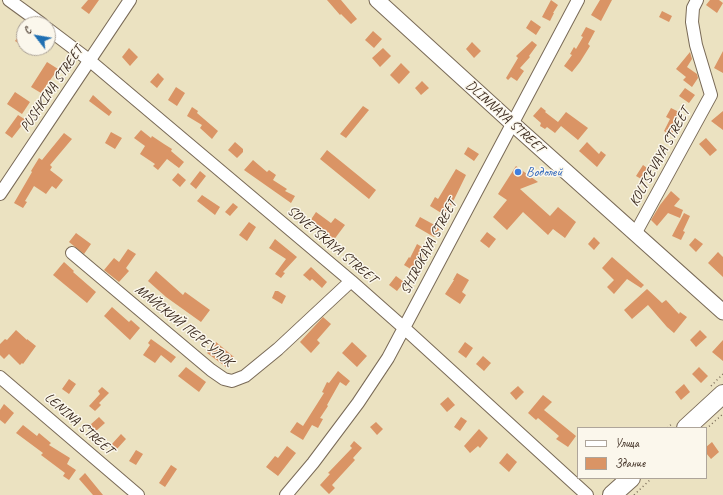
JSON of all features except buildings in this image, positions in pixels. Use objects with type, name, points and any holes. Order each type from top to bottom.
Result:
[{"type":"highway","points":[[687,427],[723,394]]},
{"type":"highway","points":[[612,495],[630,479]]},
{"type":"main road","name":"DLINNAYA STREET","points":[[377,0],[723,312]]},
{"type":"street","points":[[10,0],[31,16]]},
{"type":"street","name":"PUSHKINA STREET","points":[[0,194],[130,0]]},
{"type":"street","name":"SHIROKAYA STREET","points":[[286,495],[313,463],[358,403],[388,358],[403,326],[513,124],[578,0]]},
{"type":"street","name":"KOLTSEVAYA STREET","points":[[635,234],[717,93],[696,46],[694,38],[692,22],[693,8],[697,0]]},
{"type":"street","name":"SOVETSKAYA STREET","points":[[56,35],[89,60],[351,280],[587,495]]},
{"type":"street","name":"МАЙСКИЙ ПЕРЕУЛОК","points":[[72,253],[212,370],[224,379],[232,381],[245,376],[278,349],[351,280]]},
{"type":"street","name":"LENINA STREET","points":[[0,377],[138,495]]},
{"type":"path","points":[[707,428],[723,414]]},
{"type":"path","points":[[634,495],[651,479]]},
{"type":"place","name":"Водолей","points":[[518,172]]}]
